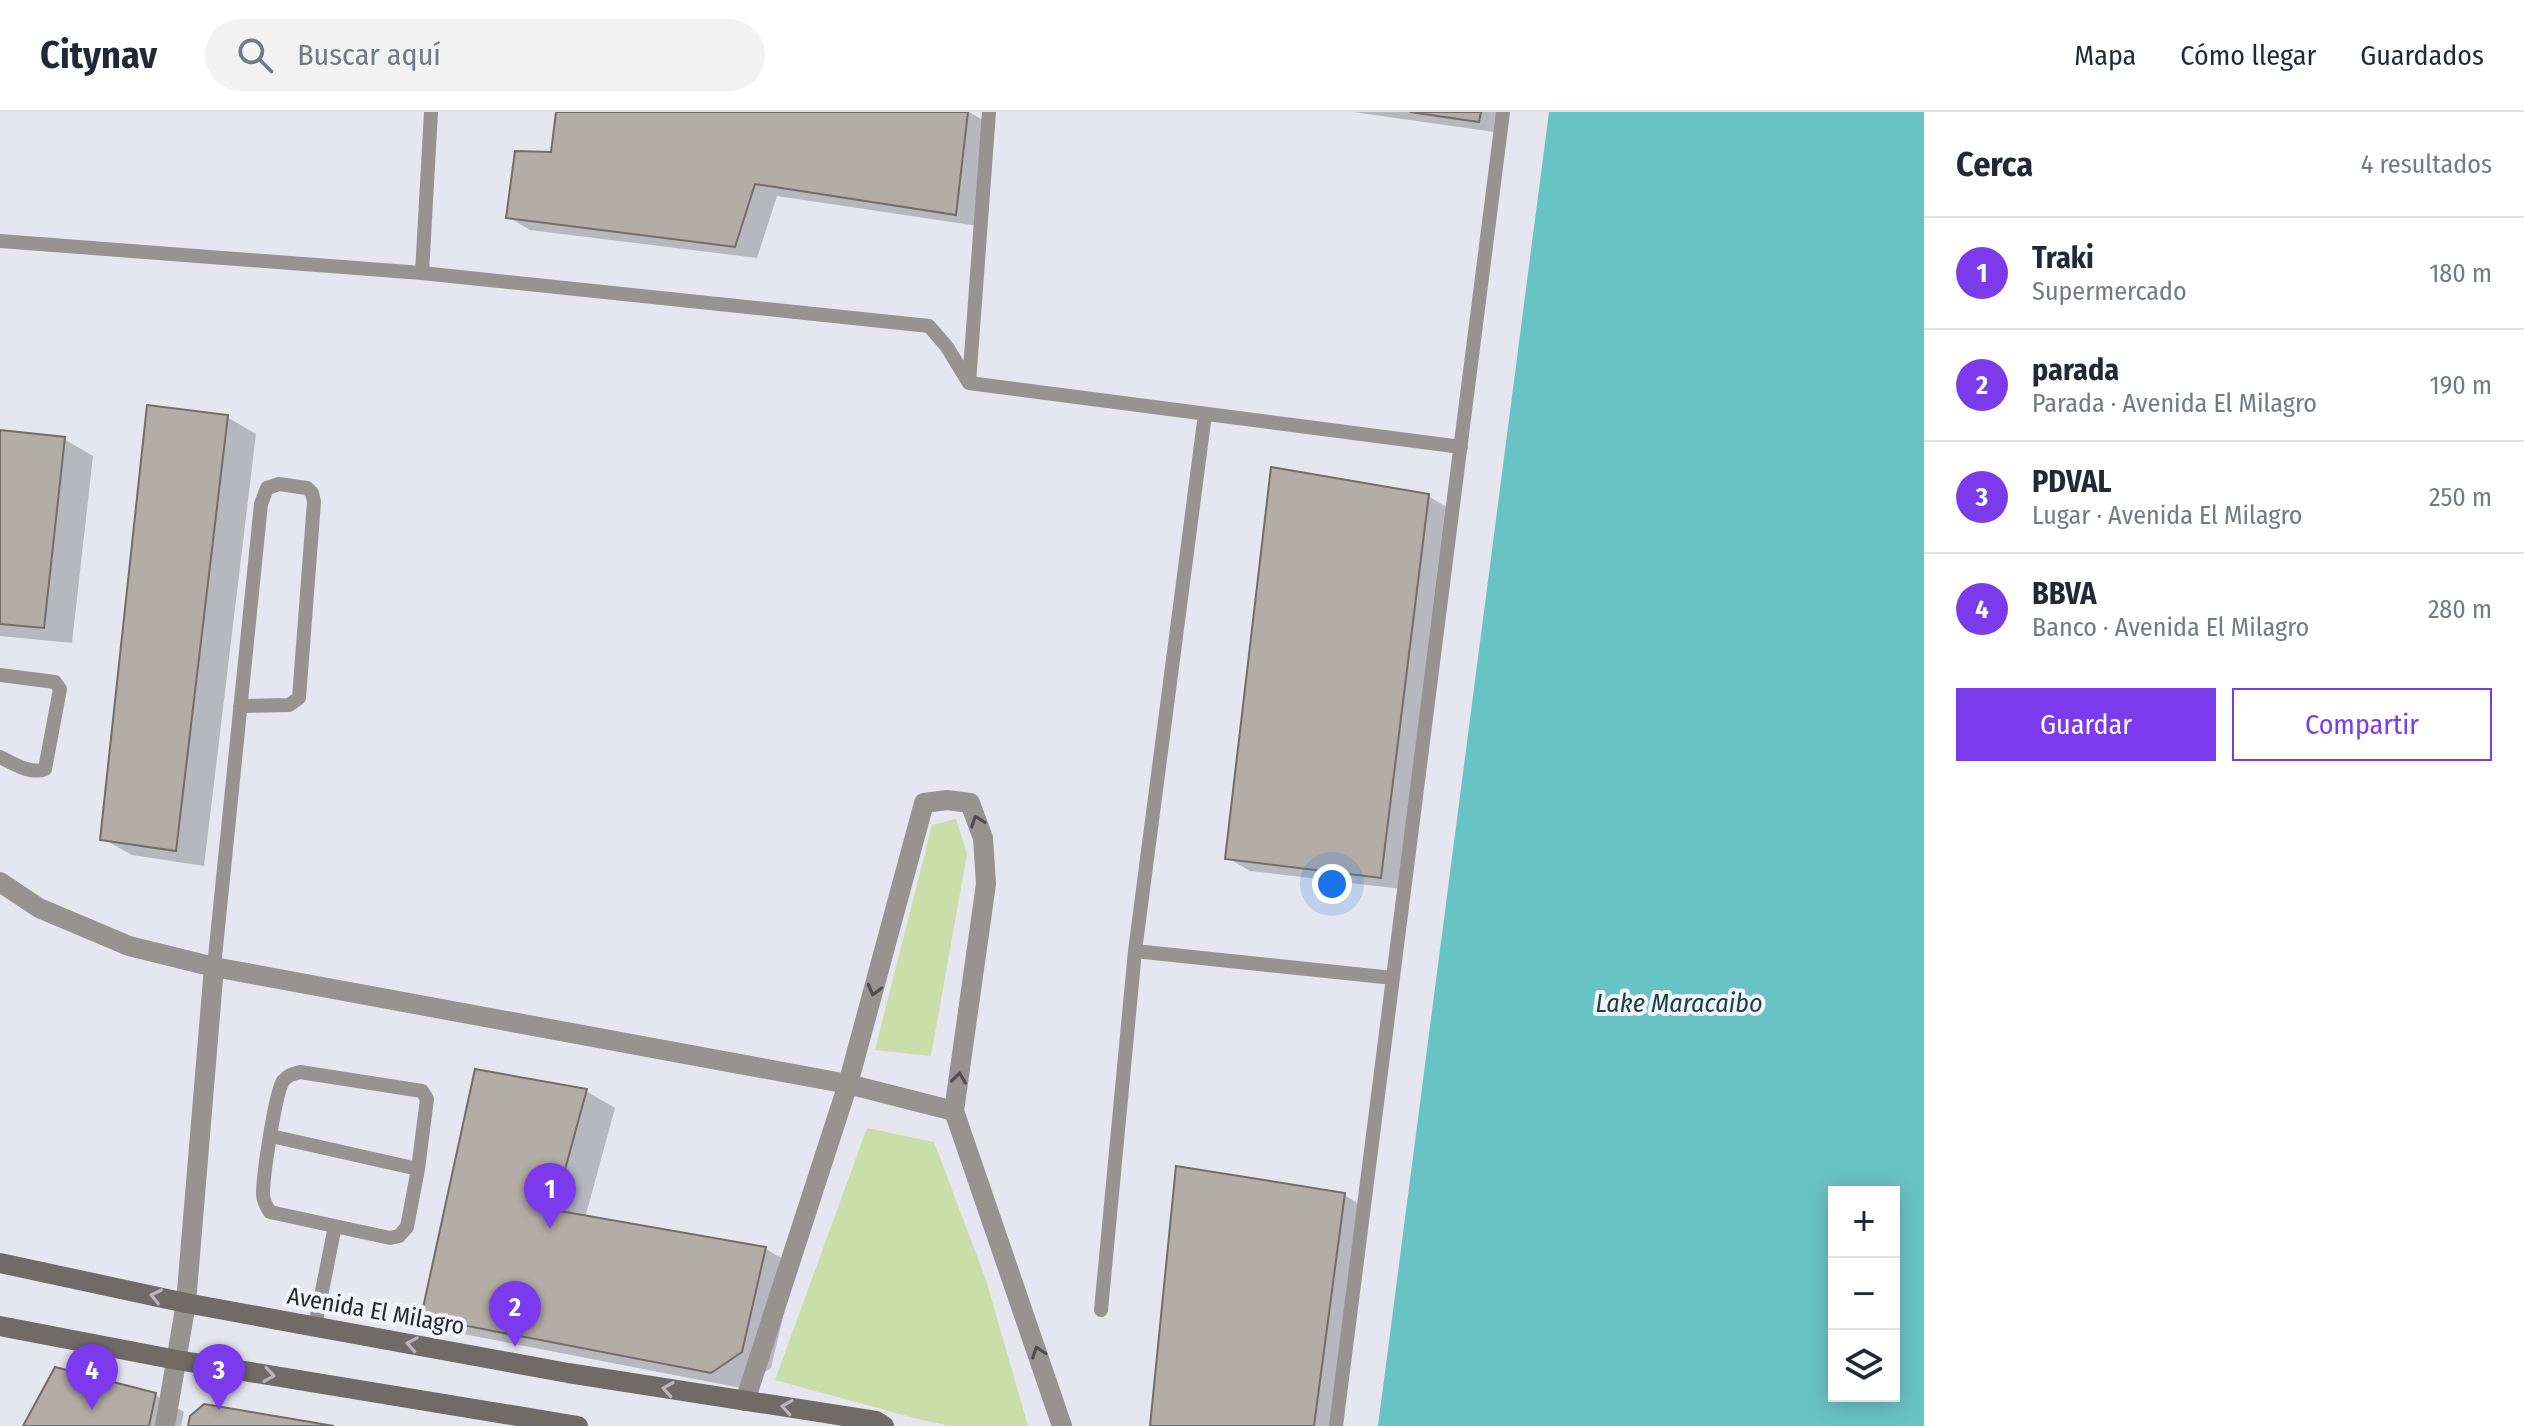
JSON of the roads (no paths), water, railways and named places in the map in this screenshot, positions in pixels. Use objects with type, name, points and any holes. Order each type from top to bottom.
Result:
[{"type":"main road","name":"Avenida El Milagro","points":[[0,1263],[186,1303],[568,1373],[879,1424]]},
{"type":"main road","points":[[0,1326],[177,1360],[578,1426]]},
{"type":"street","points":[[745,1401],[848,1084],[924,803],[947,800],[970,803],[983,838],[986,884],[954,1111],[1062,1426]]},
{"type":"street","points":[[0,882],[39,908],[129,946],[214,967],[848,1084],[954,1111]]},
{"type":"street","points":[[165,1426],[186,1303],[214,967]]},
{"type":"lane","points":[[422,273],[431,112]]},
{"type":"lane","points":[[969,383],[989,112]]},
{"type":"lane","points":[[1336,1426],[1503,112]]},
{"type":"lane","points":[[0,241],[422,273],[929,326],[947,347],[969,383]]},
{"type":"lane","points":[[969,383],[1461,447]]},
{"type":"lane","points":[[1101,1310],[1135,951],[1205,414]]},
{"type":"lane","points":[[214,967],[240,706],[261,504],[267,488],[279,484],[307,488],[314,502],[299,698],[289,705],[240,706]]},
{"type":"lane","points":[[0,675],[55,682],[60,689],[45,769],[32,770],[0,757]]},
{"type":"lane","points":[[1135,951],[1393,978]]},
{"type":"lane","points":[[300,1072],[422,1091],[427,1099],[407,1227],[399,1236],[390,1238],[270,1212],[263,1194],[271,1136],[281,1084],[289,1075],[300,1072]]},
{"type":"lane","points":[[271,1136],[418,1169]]},
{"type":"lane","points":[[315,1326],[335,1226]]},
{"type":"water","name":"Lake Maracaibo","points":[[1549,112],[1924,112],[1924,1426],[1378,1426]]},
{"type":"place","name":"Traki","points":[[550,1229]]},
{"type":"place","name":"parada","points":[[515,1347]]},
{"type":"place","name":"BBVA","points":[[92,1410]]},
{"type":"place","name":"PDVAL","points":[[219,1410]]}]
